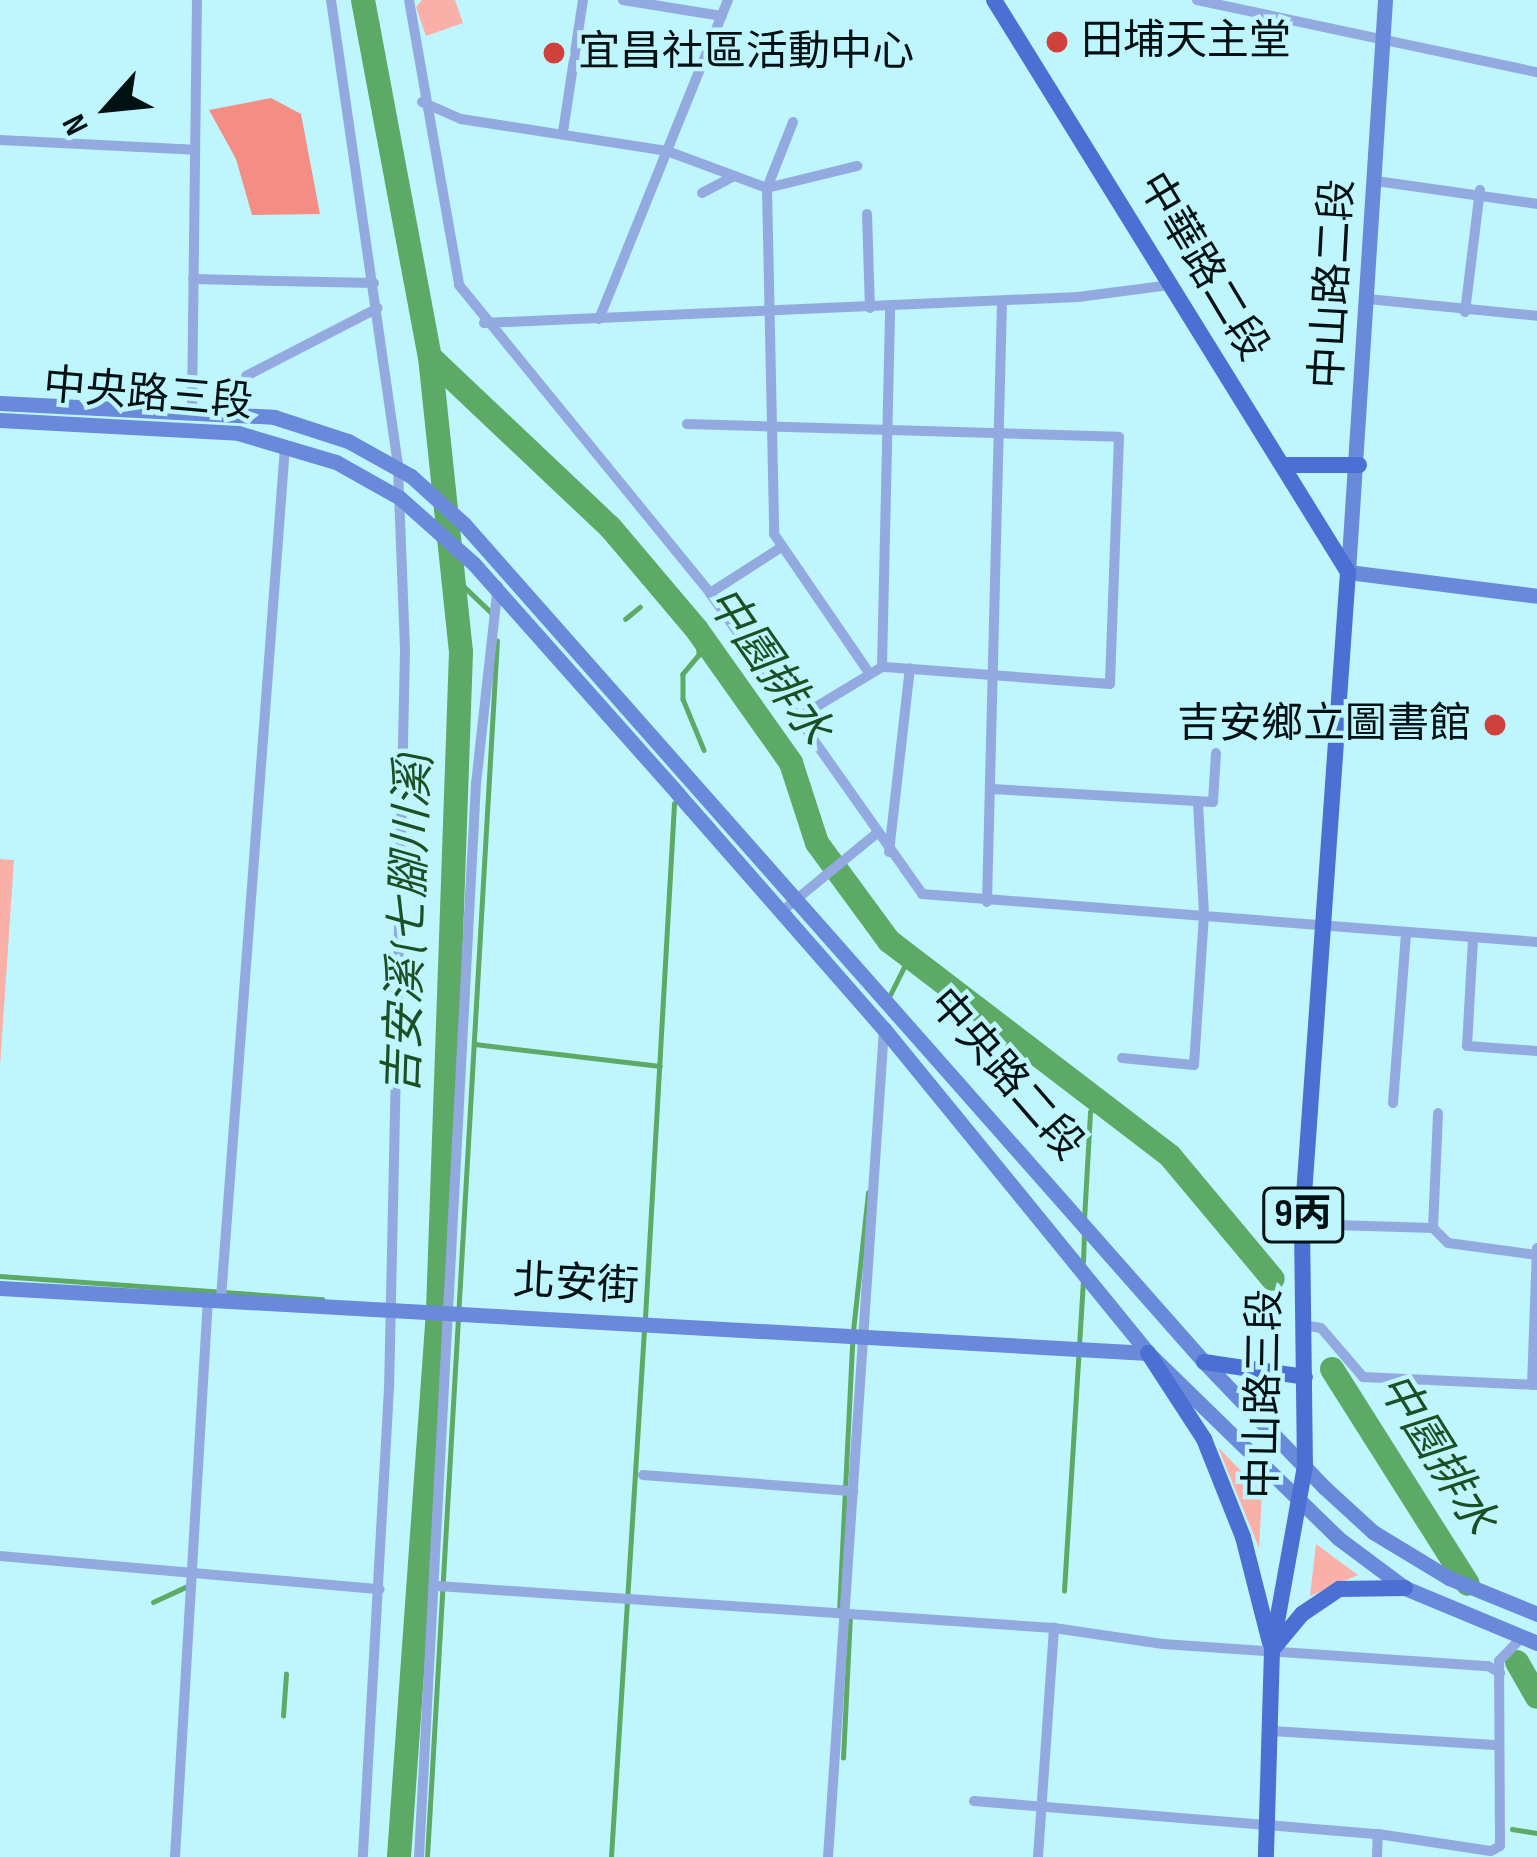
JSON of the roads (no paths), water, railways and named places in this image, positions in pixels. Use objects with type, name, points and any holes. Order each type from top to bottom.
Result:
[{"type":"main road","name":"中華路二段","points":[[994,0],[1348,572]]},
{"type":"main road","points":[[1285,465],[1359,465]]},
{"type":"main road","name":"中山路三段","points":[[1266,1857],[1272,1650],[1305,1466],[1302,1224],[1329,928],[1348,572]]},
{"type":"main road","points":[[1148,1353],[1204,1438],[1243,1537],[1272,1650]]},
{"type":"main road","points":[[1204,1362],[1304,1378]]},
{"type":"main road","points":[[1272,1650],[1302,1614],[1340,1589],[1406,1588]]},
{"type":"street","points":[[192,408],[196,0]]},
{"type":"street","points":[[331,0],[404,472],[400,498],[406,790],[394,1311],[362,1857]]},
{"type":"street","points":[[410,0],[422,102],[459,285],[484,323],[710,592],[874,836],[922,893],[987,902],[1204,914],[1406,935],[1537,942]]},
{"type":"street","points":[[563,132],[583,0]]},
{"type":"street","points":[[623,0],[722,16]]},
{"type":"street","points":[[599,319],[728,0]]},
{"type":"street","points":[[1198,0],[1537,72]]},
{"type":"street","name":"中山路二段","points":[[1348,572],[1359,465],[1384,0]]},
{"type":"street","points":[[422,102],[461,119],[667,151],[767,188],[857,166]]},
{"type":"street","points":[[793,122],[767,188],[767,313],[780,548],[869,673]]},
{"type":"street","points":[[0,140],[195,149]]},
{"type":"street","points":[[702,193],[734,176]]},
{"type":"street","points":[[1376,181],[1480,190],[1537,204]]},
{"type":"street","points":[[1465,312],[1480,190]]},
{"type":"street","points":[[867,214],[870,308]]},
{"type":"street","points":[[194,279],[374,283]]},
{"type":"street","points":[[484,323],[1002,301],[1171,285]]},
{"type":"street","points":[[1368,299],[1537,316]]},
{"type":"street","points":[[987,902],[1003,433],[1002,301]]},
{"type":"street","points":[[882,667],[890,306]]},
{"type":"street","points":[[246,376],[378,308]]},
{"type":"street","name":"中央路三段","points":[[0,403],[192,408],[290,421],[404,472],[464,524]]},
{"type":"street","name":"中央路三段","points":[[0,420],[181,427],[285,444],[400,498],[474,564]]},
{"type":"street","points":[[687,424],[888,425],[1119,436],[1110,684],[882,667],[796,719]]},
{"type":"street","points":[[175,1857],[285,444]]},
{"type":"street","name":"中央路二段","points":[[464,524],[800,895],[1204,1362],[1305,1466],[1373,1532],[1449,1578],[1537,1614]]},
{"type":"street","points":[[710,592],[780,548]]},
{"type":"street","name":"中央路二段","points":[[474,564],[884,1029],[1148,1353],[1302,1501],[1406,1588],[1529,1641]]},
{"type":"street","points":[[1348,572],[1537,596]]},
{"type":"street","points":[[419,1857],[438,1586],[439,1313],[495,589],[509,574]]},
{"type":"street","points":[[889,852],[910,668]]},
{"type":"street","points":[[992,789],[1213,802],[1216,753]]},
{"type":"street","points":[[1122,1058],[1194,1065],[1204,914],[1198,802]]},
{"type":"street","points":[[781,912],[874,836]]},
{"type":"street","points":[[1393,1103],[1406,935]]},
{"type":"street","points":[[1473,939],[1467,1046],[1537,1051]]},
{"type":"street","points":[[828,1857],[884,1029]]},
{"type":"street","points":[[1433,1228],[1438,1113]]},
{"type":"street","points":[[1302,1224],[1433,1228],[1448,1243],[1537,1251],[1534,1385],[1363,1377],[1321,1328],[1304,1325]]},
{"type":"street","name":"北安街","points":[[0,1288],[1148,1353]]},
{"type":"street","points":[[643,1474],[853,1491]]},
{"type":"street","points":[[0,1556],[380,1589]]},
{"type":"street","points":[[438,1586],[1054,1628],[1500,1673]]},
{"type":"street","points":[[1038,1857],[1054,1628]]},
{"type":"street","points":[[974,1801],[1500,1846],[1495,1745],[1498,1661],[1529,1641]]},
{"type":"street","points":[[1272,1731],[1495,1745]]},
{"type":"street","points":[[1377,1857],[1378,1834]]},
{"type":"waterway","name":"吉安溪 (七腳川溪)","points":[[363,0],[430,357],[461,652],[438,1311],[399,1857]]},
{"type":"waterway","name":"中園排水","points":[[430,357],[610,527],[697,630],[791,763],[817,843],[889,941],[1170,1156],[1273,1279]]},
{"type":"waterway","points":[[455,578],[493,614]]},
{"type":"waterway","points":[[625,619],[640,607]]},
{"type":"waterway","points":[[697,630],[699,655],[683,674],[683,699],[704,750]]},
{"type":"waterway","points":[[427,1857],[497,641]]},
{"type":"waterway","points":[[645,1318],[674,804]]},
{"type":"waterway","points":[[889,997],[909,957]]},
{"type":"waterway","points":[[475,1044],[660,1066]]},
{"type":"waterway","points":[[1084,1220],[1090,1112],[1098,1103]]},
{"type":"waterway","points":[[853,1331],[868,1193]]},
{"type":"waterway","points":[[1083,1262],[1084,1232]]},
{"type":"waterway","points":[[0,1276],[322,1299]]},
{"type":"waterway","points":[[1064,1591],[1083,1280]]},
{"type":"waterway","points":[[611,1857],[644,1330]]},
{"type":"waterway","points":[[839,1612],[852,1342]]},
{"type":"waterway","name":"中園排水","points":[[1332,1369],[1468,1584]]},
{"type":"waterway","points":[[153,1602],[190,1585]]},
{"type":"waterway","points":[[843,1758],[850,1614]]},
{"type":"waterway","name":"中園排水","points":[[1517,1662],[1537,1697]]},
{"type":"waterway","points":[[283,1716],[286,1674]]},
{"type":"waterway","points":[[1512,1829],[1537,1833]]},
{"type":"place","name":"田埔天主堂","points":[[1057,42]]},
{"type":"place","name":"宜昌社區活動中心","points":[[554,53]]},
{"type":"place","name":"吉安鄉立圖書館","points":[[1495,725]]}]
